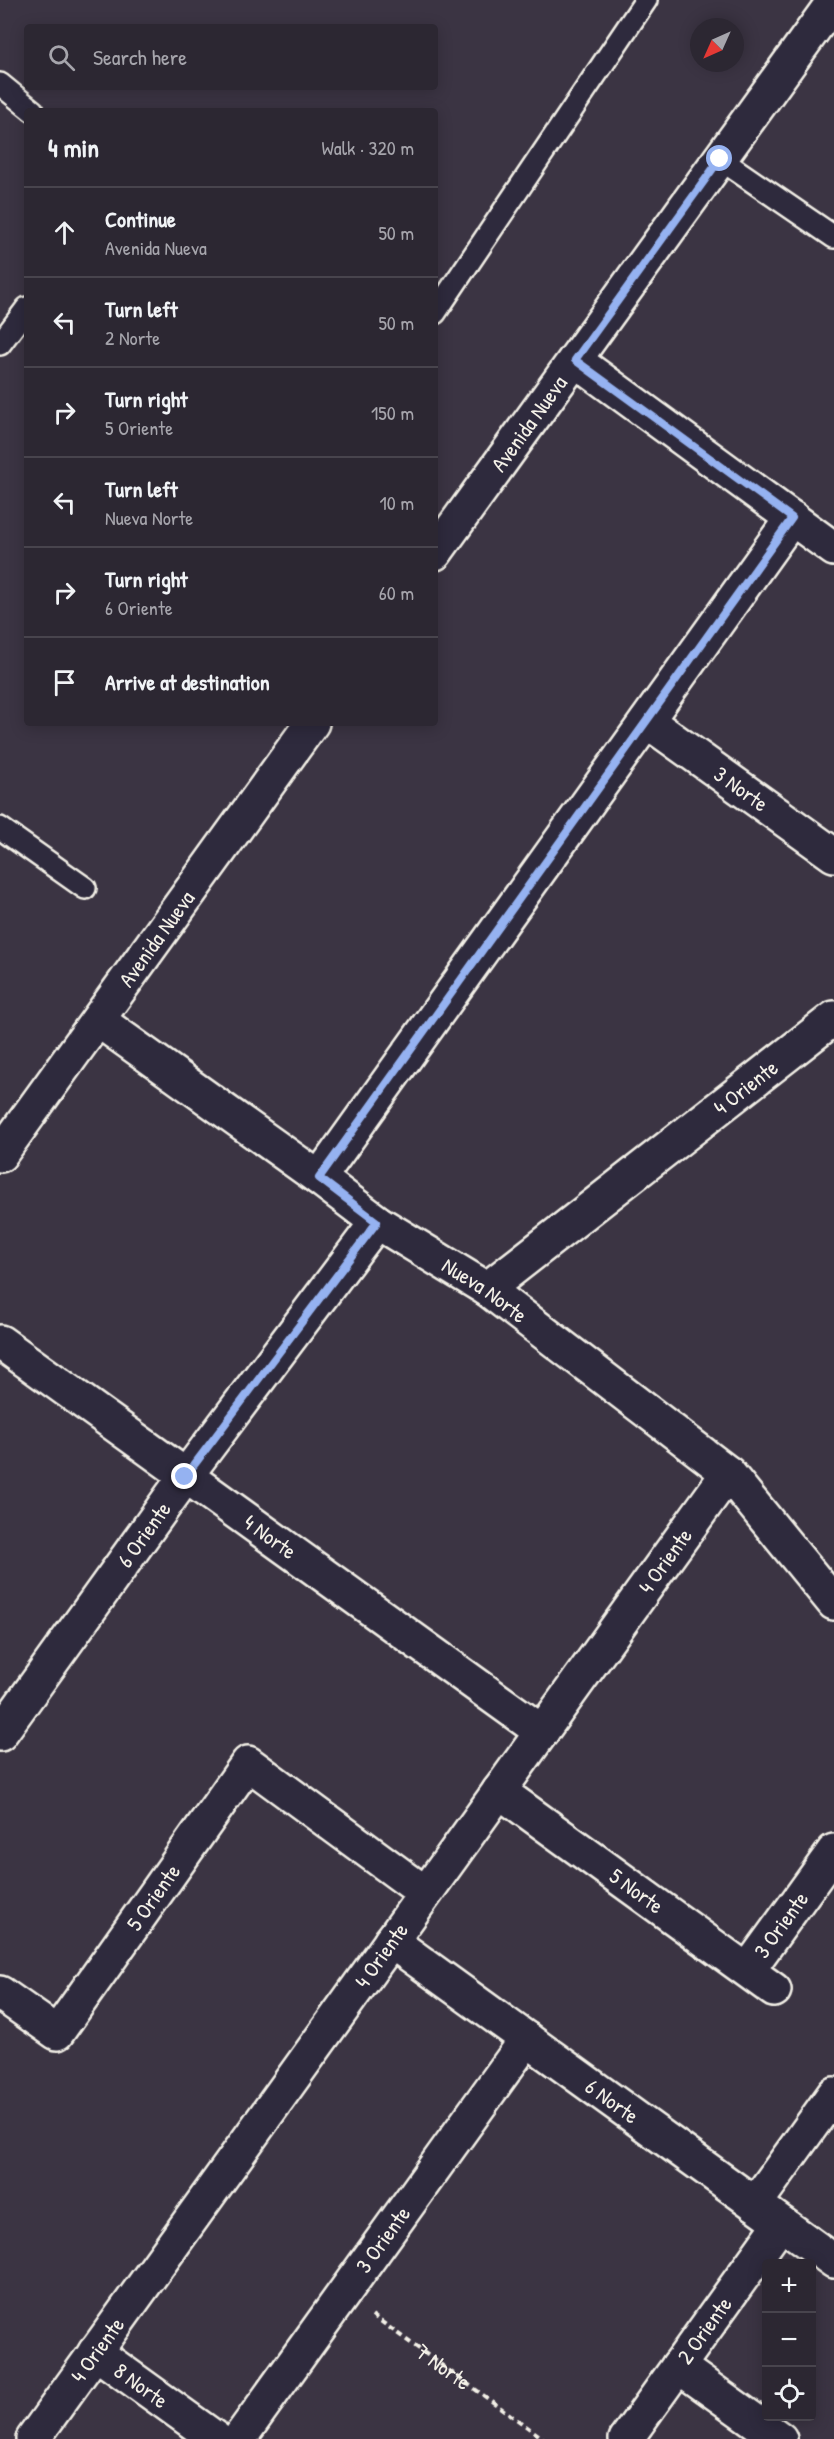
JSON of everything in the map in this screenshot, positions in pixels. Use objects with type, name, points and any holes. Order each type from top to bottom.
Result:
[{"type":"street","name":"Avenida Nueva","points":[[438,550],[834,2]]},
{"type":"street","points":[[575,360],[834,549]]},
{"type":"street","points":[[319,1178],[792,518]]},
{"type":"street","name":"3 Norte","points":[[647,721],[834,855]]},
{"type":"street","name":"Avenida Nueva","points":[[0,1155],[310,726]]},
{"type":"street","name":"4 Oriente","points":[[487,1289],[834,1018]]},
{"type":"street","name":"Nueva Norte","points":[[98,1020],[377,1222],[487,1289],[728,1473],[834,1603]]},
{"type":"street","name":"6 Oriente","points":[[0,1734],[185,1477],[377,1222]]},
{"type":"street","name":"4 Norte","points":[[0,1342],[542,1732]]},
{"type":"street","name":"4 Oriente","points":[[33,2439],[728,1473]]},
{"type":"street","name":"5 Oriente","points":[[0,1993],[57,2033],[248,1762],[425,1893]]},
{"type":"street","name":"5 Norte","points":[[499,1791],[774,1990]]},
{"type":"street","name":"3 Oriente","points":[[748,1970],[829,1869]]},
{"type":"street","name":"6 Norte","points":[[391,1941],[834,2261]]},
{"type":"street","name":"3 Oriente","points":[[239,2439],[527,2039]]},
{"type":"street","points":[[755,2204],[834,2094]]},
{"type":"street","name":"2 Oriente","points":[[626,2439],[781,2223]]},
{"type":"street","name":"8 Norte","points":[[95,2352],[216,2439]]},
{"type":"street","points":[[678,2366],[780,2439]]},
{"type":"lane","points":[[438,309],[646,0]]},
{"type":"lane","points":[[0,84],[29,108]]},
{"type":"lane","points":[[720,159],[834,237]]},
{"type":"lane","points":[[0,344],[24,312]]},
{"type":"lane","points":[[0,828],[85,888]]},
{"type":"path","name":"7 Norte","points":[[344,2294],[544,2439]]},
{"type":"route","points":[[185,1477],[377,1222],[319,1178],[792,518],[575,360],[720,159]]}]
